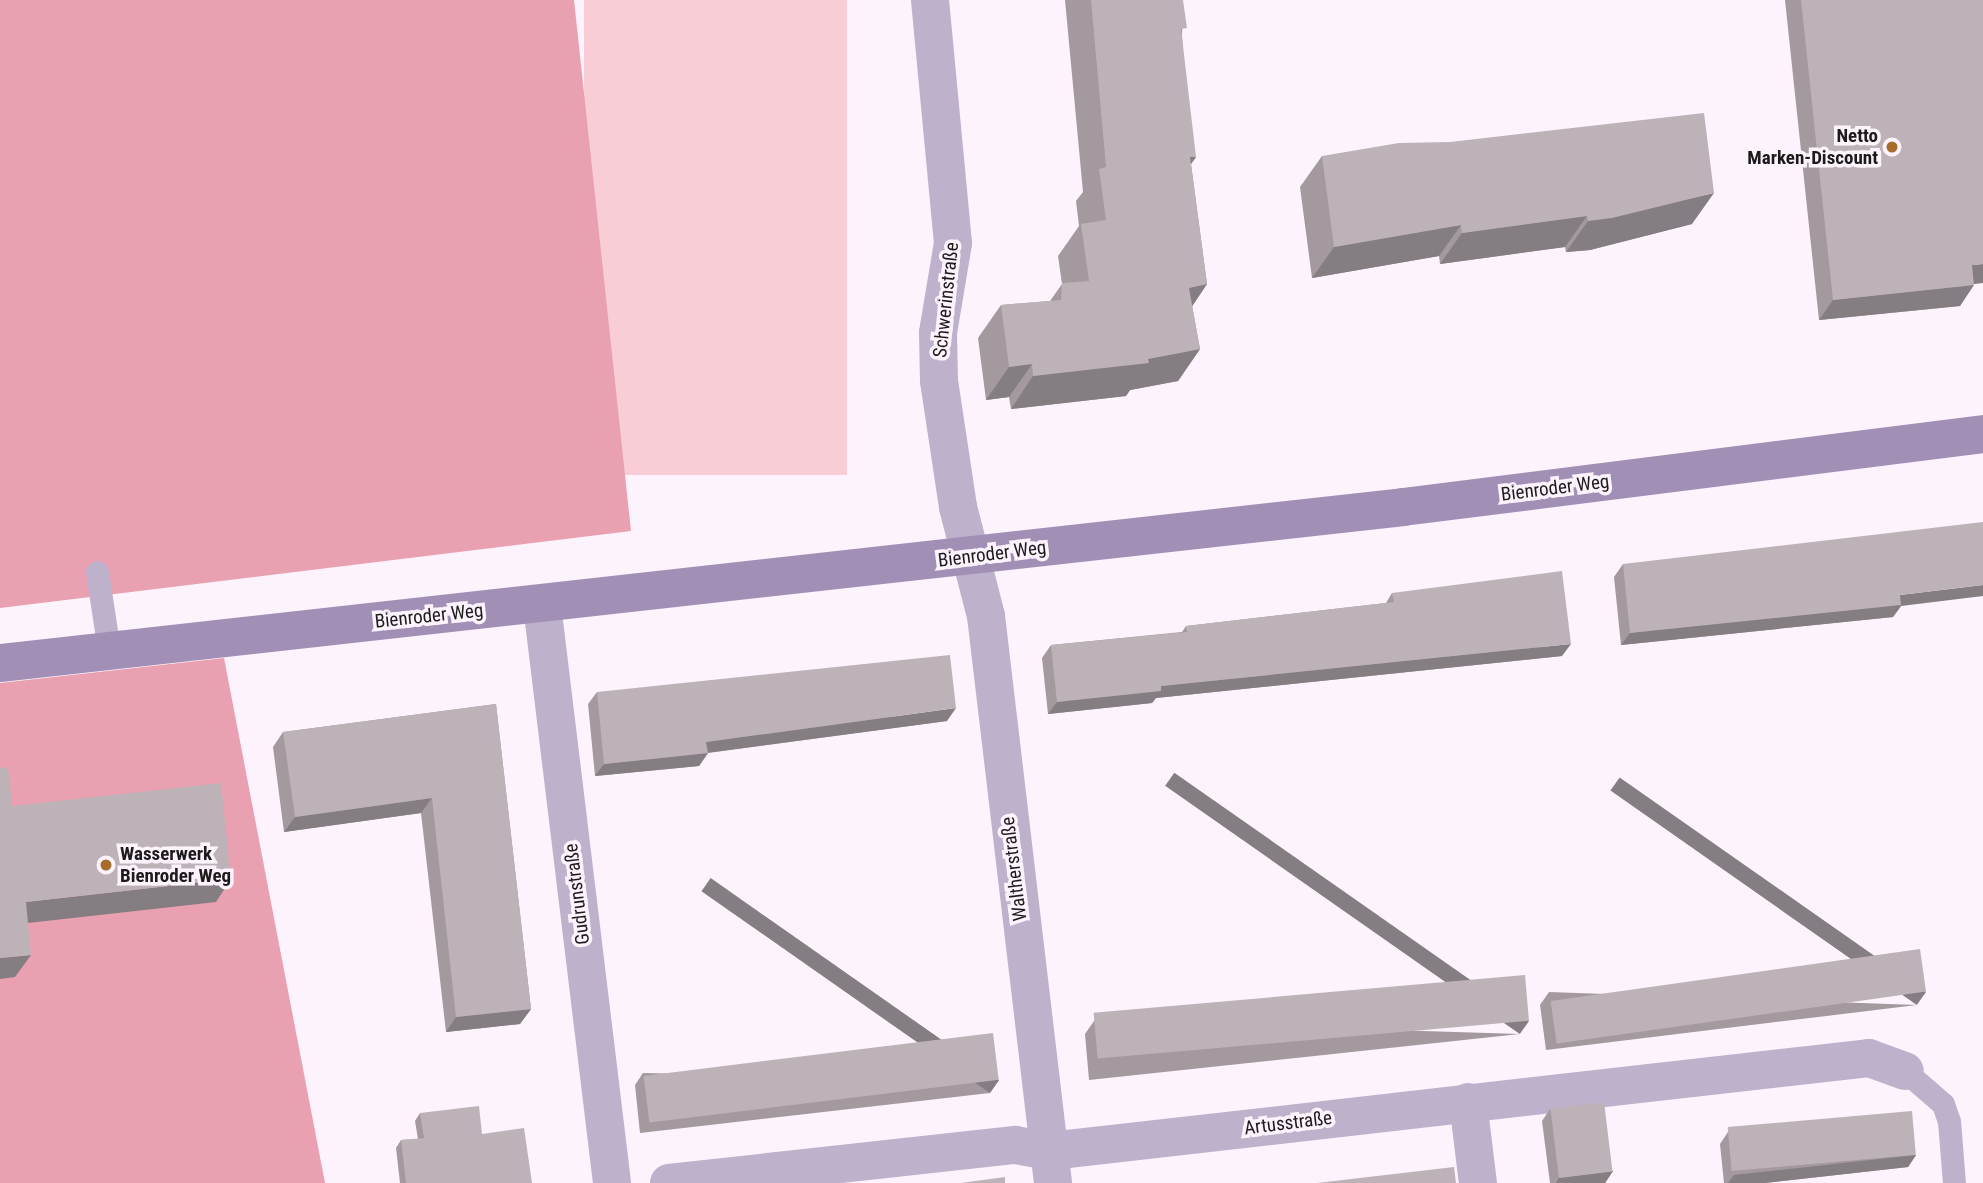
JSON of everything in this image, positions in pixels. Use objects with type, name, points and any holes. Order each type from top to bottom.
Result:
[{"type":"main road","name":"Bienroder Weg","points":[[0,663],[973,556],[1983,434]]},
{"type":"street","name":"Schwerinstraße","points":[[930,0],[953,243],[938,333],[939,381],[958,507],[973,556]]},
{"type":"street","name":"Waltherstraße","points":[[973,556],[986,616],[1051,1167]]},
{"type":"street","name":"Gudrunstraße","points":[[542,605],[612,1183]]},
{"type":"street","name":"Artusstraße","points":[[670,1183],[1015,1145],[1051,1167],[1468,1102],[1869,1058],[1905,1071]]},
{"type":"street","points":[[1468,1102],[1478,1183]]},
{"type":"lane","points":[[97,572],[109,650]]},
{"type":"lane","points":[[1905,1071],[1943,1104],[1949,1121],[1954,1183]]},
{"type":"shaded area","points":[[0,0],[574,0],[631,531],[0,608]]},
{"type":"shaded area","points":[[584,0],[847,0],[847,475],[584,475]]},
{"type":"shaded area","points":[[224,658],[325,1183],[0,1183],[0,683]]},
{"type":"building","points":[[1091,0],[1183,0],[1187,28],[1181,29],[1196,157],[1190,157],[1207,284],[1189,288],[1200,349],[1148,359],[1149,363],[1033,376],[1032,364],[1009,367],[1001,305],[1061,300],[1062,283],[1089,281],[1081,224],[1106,220],[1099,169],[1106,167]]},
{"type":"building","points":[[1801,0],[1983,0],[1983,264],[1972,265],[1974,285],[1833,300]]},
{"type":"building","points":[[1704,113],[1714,193],[1612,218],[1588,221],[1587,216],[1462,233],[1461,225],[1334,247],[1322,156],[1399,143],[1450,142]]},
{"type":"building","points":[[1983,522],[1983,585],[1900,595],[1901,605],[1630,633],[1623,564]]},
{"type":"building","points":[[1562,571],[1571,644],[1161,686],[1161,691],[1057,702],[1051,645],[1187,632],[1186,626],[1394,602],[1392,593]]},
{"type":"building","points":[[950,655],[956,708],[706,742],[708,753],[604,764],[597,692]]},
{"type":"building","points":[[496,704],[531,1009],[456,1017],[432,798],[295,817],[283,732]]},
{"type":"building","name":"Wasserwerk Bienroder Weg","points":[[8,767],[12,806],[221,783],[231,879],[26,902],[31,955],[0,958],[0,768]]},
{"type":"building","points":[[1920,949],[1926,992],[1557,1043],[1551,1001]]},
{"type":"building","points":[[1525,975],[1529,1021],[1098,1059],[1094,1013]]},
{"type":"building","points":[[993,1033],[999,1080],[649,1123],[644,1076]]},
{"type":"building","points":[[1604,1102],[1613,1171],[1559,1178],[1550,1109]]},
{"type":"building","points":[[479,1106],[482,1134],[524,1128],[532,1183],[406,1183],[401,1140],[424,1138],[420,1113]]},
{"type":"building","points":[[1912,1111],[1916,1155],[1732,1171],[1728,1127]]},
{"type":"building","points":[[1454,1167],[1456,1183],[1317,1183]]},
{"type":"building","points":[[1005,1177],[1005,1183],[961,1183]]},
{"type":"place","name":"Netto Marken-Discount","points":[[1892,147]]},
{"type":"place","name":"Wasserwerk Bienroder Weg","points":[[106,865]]}]
